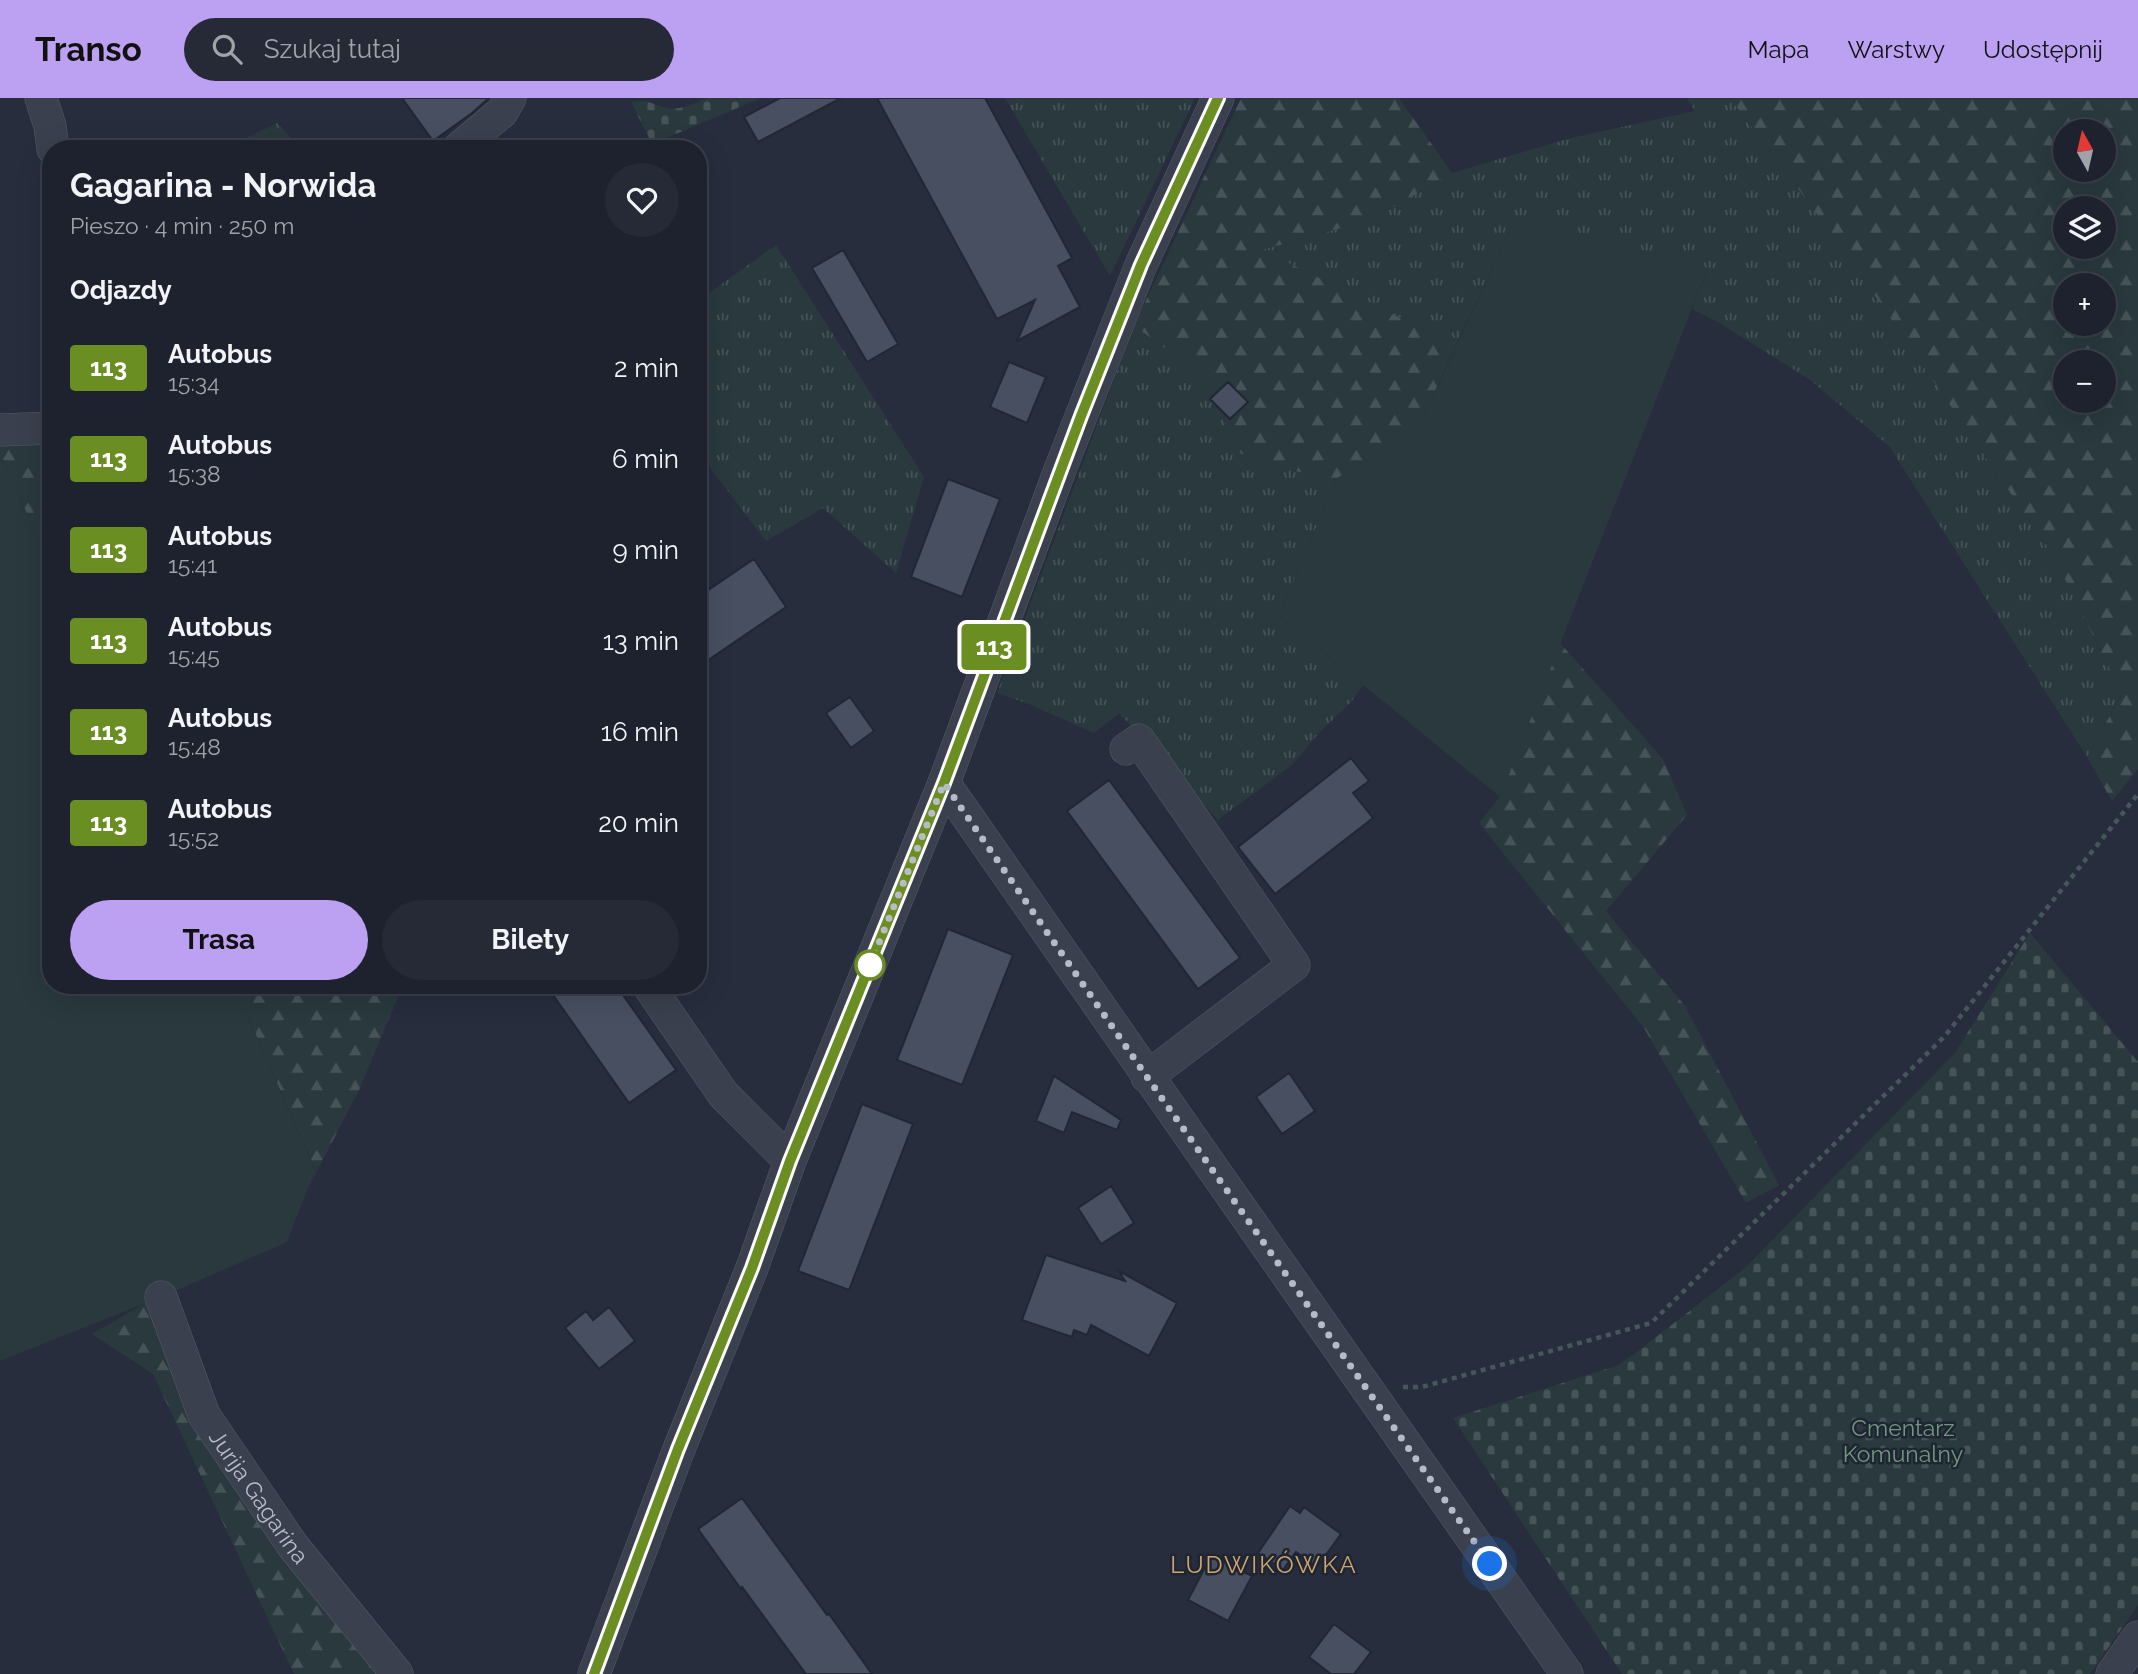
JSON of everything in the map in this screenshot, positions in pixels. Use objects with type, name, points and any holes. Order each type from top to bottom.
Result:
[{"type":"street","points":[[41,98],[52,140]]},
{"type":"street","points":[[469,140],[502,112],[510,98]]},
{"type":"street","points":[[594,1674],[678,1449],[752,1268],[790,1161],[944,783],[1061,467],[1136,278],[1218,98]]},
{"type":"street","points":[[0,430],[42,428]]},
{"type":"street","points":[[1126,749],[1139,740],[1294,965],[1147,1077]]},
{"type":"street","points":[[944,783],[1147,1077],[1567,1674]]},
{"type":"street","points":[[654,994],[723,1094],[790,1161]]},
{"type":"street","name":"Jurija Gagarina","points":[[161,1297],[204,1415],[293,1546],[397,1674]]},
{"type":"street","points":[[2112,1674],[2138,1637]]},
{"type":"path","points":[[1367,1387],[1422,1387],[1651,1323],[1944,1037],[2138,794]]},
{"type":"green space","points":[[706,98],[761,98],[661,140],[650,140],[631,102],[646,101],[668,108],[692,104]]},
{"type":"green space","points":[[1005,98],[1195,98],[1110,276]]},
{"type":"green space","points":[[1241,98],[1399,98],[1452,173],[1373,219],[1262,250],[1456,345],[1419,426],[1336,479],[1303,473],[1241,454],[1201,373],[1134,326]]},
{"type":"green space","points":[[1687,98],[1730,98],[1841,246],[2053,555],[2122,694],[2087,757],[1889,446],[1809,379],[1692,309],[1708,269],[1516,217],[1456,345],[1261,250],[1373,219],[1452,173],[1571,138],[1695,111]]},
{"type":"green space","points":[[1730,98],[2138,98],[2138,769],[2112,801],[2087,757],[2122,694],[2053,555],[1841,246]]},
{"type":"green space","points":[[277,123],[293,140],[242,140]]},
{"type":"green space","points":[[1516,217],[1708,268],[1500,797],[1279,616],[1336,479],[1419,426]]},
{"type":"green space","points":[[776,245],[924,477],[896,573],[823,508],[766,541],[707,464],[707,295]]},
{"type":"green space","points":[[1134,326],[1201,373],[1241,454],[1336,479],[1279,616],[1363,685],[1351,702],[1318,734],[1292,765],[1218,820],[1119,713],[1094,733],[997,693]]},
{"type":"green space","points":[[42,443],[42,548],[0,453],[0,445]]},
{"type":"green space","points":[[0,453],[42,548],[42,994],[238,994],[315,1170],[287,1242],[161,1297],[0,1361]]},
{"type":"green space","points":[[1560,643],[1663,759],[1687,815],[1606,911],[1685,1006],[1779,1185],[1746,1203],[1644,1028],[1479,823],[1500,797]]},
{"type":"green space","name":"Cmentarz Komunalny","points":[[2030,933],[2138,1062],[2138,1605],[2090,1674],[1622,1674],[1453,1418],[1616,1366],[1745,1268],[1955,1053]]},
{"type":"green space","points":[[238,994],[399,994],[359,1090],[307,1190],[315,1169]]},
{"type":"green space","points":[[146,1303],[177,1370],[382,1674],[294,1674],[153,1374],[92,1334]]},
{"type":"building","points":[[402,98],[489,98],[472,113],[432,140]]},
{"type":"building","points":[[780,98],[841,98],[758,142],[744,117]]},
{"type":"building","points":[[877,98],[985,98],[1072,258],[1058,266],[1080,307],[1017,341],[1035,300],[997,319]]},
{"type":"building","points":[[843,250],[898,344],[867,362],[812,268]]},
{"type":"building","points":[[1009,362],[1046,377],[1027,423],[990,407]]},
{"type":"building","points":[[1228,382],[1248,402],[1230,419],[1210,399]]},
{"type":"building","points":[[948,479],[1000,499],[962,597],[911,577]]},
{"type":"building","points":[[754,559],[786,607],[707,661],[707,591]]},
{"type":"building","points":[[850,697],[874,731],[851,748],[826,713]]},
{"type":"building","points":[[1351,758],[1369,781],[1353,793],[1373,818],[1275,894],[1238,847]]},
{"type":"building","points":[[1109,780],[1240,958],[1198,989],[1067,811]]},
{"type":"building","points":[[948,929],[1013,955],[962,1085],[897,1060]]},
{"type":"building","points":[[552,994],[622,994],[676,1070],[629,1103]]},
{"type":"building","points":[[1289,1073],[1315,1111],[1282,1134],[1256,1097]]},
{"type":"building","points":[[1054,1076],[1121,1120],[1117,1130],[1072,1112],[1064,1133],[1036,1121]]},
{"type":"building","points":[[862,1104],[913,1124],[849,1290],[798,1271]]},
{"type":"building","points":[[1111,1186],[1134,1223],[1101,1244],[1078,1208]]},
{"type":"building","points":[[1046,1255],[1125,1281],[1119,1271],[1177,1303],[1149,1356],[1091,1325],[1087,1335],[1074,1330],[1072,1337],[1022,1320]]},
{"type":"building","points":[[609,1307],[635,1341],[599,1369],[565,1328],[586,1311],[593,1320]]},
{"type":"building","points":[[742,1498],[872,1674],[806,1674],[742,1587],[741,1589],[698,1529]]},
{"type":"building","points":[[1290,1506],[1300,1513],[1304,1507],[1341,1534],[1317,1567],[1296,1552],[1283,1570],[1258,1553]]},
{"type":"building","points":[[1211,1556],[1252,1576],[1228,1621],[1188,1600]]},
{"type":"building","points":[[1334,1624],[1371,1652],[1354,1674],[1331,1674],[1309,1657]]},
{"type":"bus line","name":"113","points":[[594,1674],[678,1449],[752,1268],[790,1161],[944,783],[1081,416],[1141,265],[1218,98]]},
{"type":"district","name":"LUDWIKÓWKA","points":[[1264,1564]]},
{"type":"route","points":[[870,965],[944,783],[1490,1564]]}]
